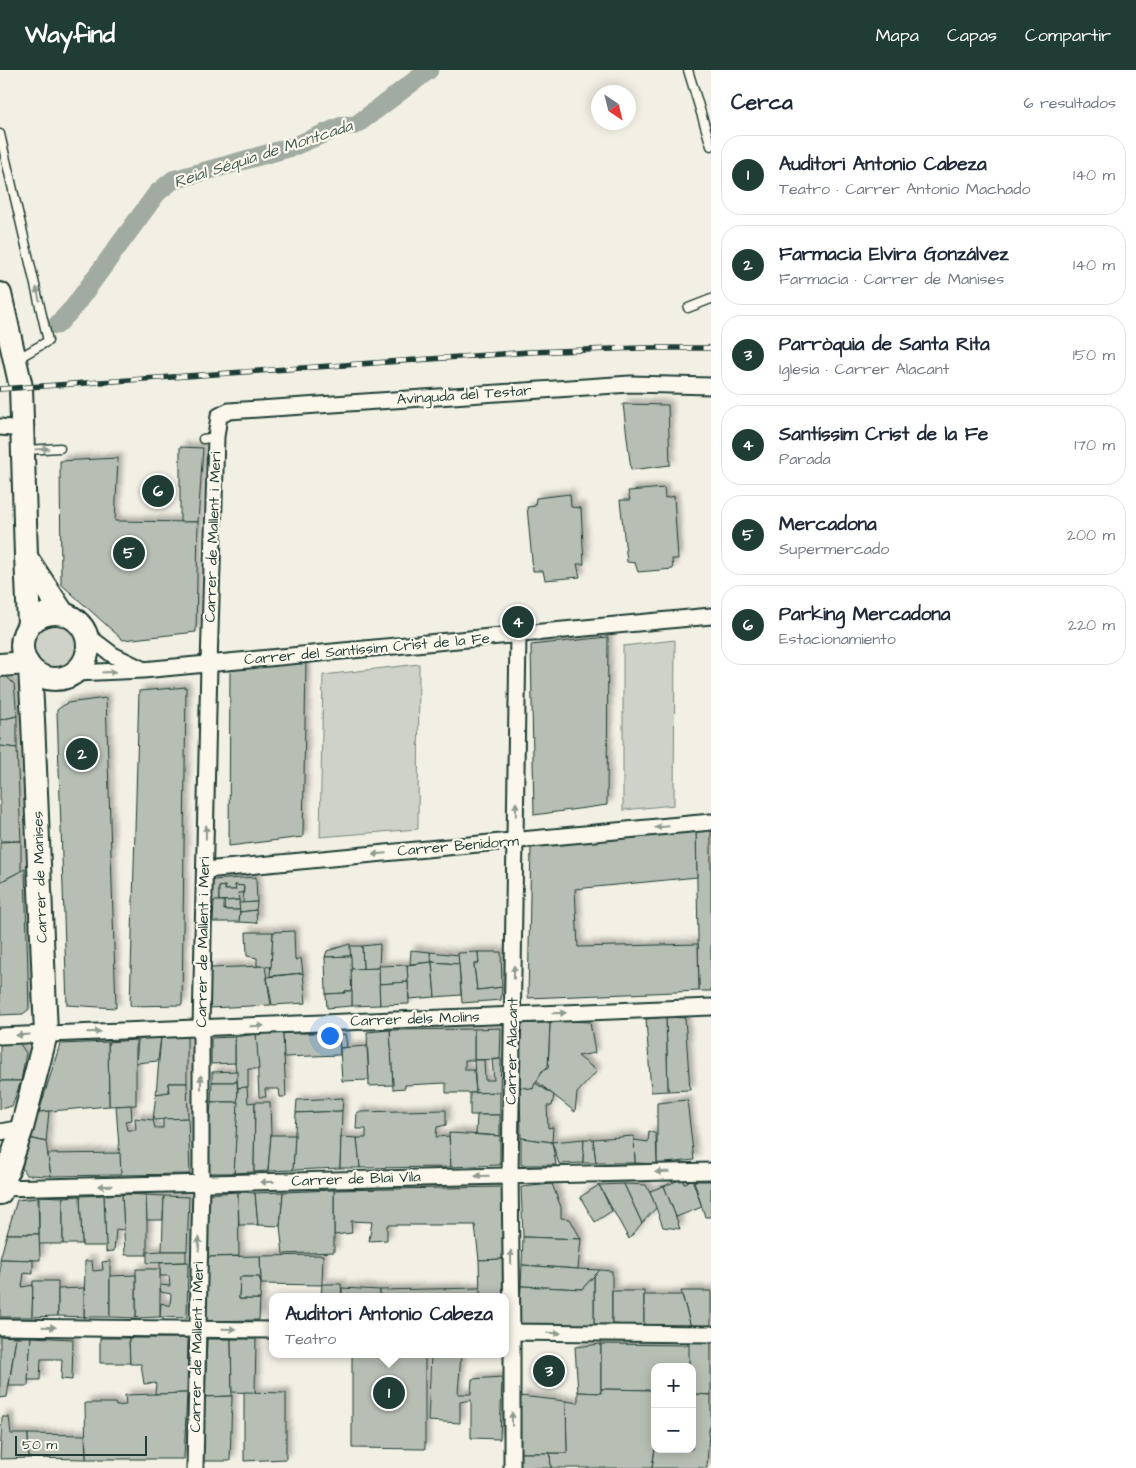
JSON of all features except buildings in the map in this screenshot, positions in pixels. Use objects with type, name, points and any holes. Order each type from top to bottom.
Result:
[{"type":"street","points":[[0,294],[21,387],[29,624],[22,640],[24,659],[28,666],[41,677],[65,676],[88,656],[88,636]]},
{"type":"street","name":"Avinguda del Testar","points":[[219,416],[230,411],[630,384],[711,386]]},
{"type":"street","name":"Carrer de Mallent i Meri","points":[[195,1468],[201,1184],[201,1028],[209,664],[210,438],[219,416]]},
{"type":"street","points":[[0,427],[24,439]]},
{"type":"street","points":[[26,556],[62,612]]},
{"type":"street","points":[[29,624],[44,613],[62,612],[78,620],[88,636],[113,655],[143,670]]},
{"type":"street","name":"Carrer del Santíssim Crist de la Fe","points":[[65,676],[711,616]]},
{"type":"street","name":"Carrer Alacant","points":[[512,1468],[509,1332],[510,1175],[518,635]]},
{"type":"street","points":[[0,665],[28,666]]},
{"type":"street","name":"Carrer de Manises","points":[[1,1190],[11,1130],[46,1034],[33,720],[28,666]]},
{"type":"street","name":"Carrer de Manises","points":[[33,720],[42,698],[65,676]]},
{"type":"street","name":"Carrer Benidorm","points":[[205,870],[711,822]]},
{"type":"street","name":"Carrer dels Molins","points":[[0,1036],[711,1007]]},
{"type":"street","name":"Carrer de Blai Vila","points":[[1,1190],[711,1171]]},
{"type":"street","points":[[0,1327],[269,1330]]},
{"type":"street","points":[[509,1332],[711,1334]]},
{"type":"lane","points":[[688,70],[711,146]]},
{"type":"lane","points":[[0,134],[48,341],[16,360]]},
{"type":"lane","points":[[688,308],[711,300]]},
{"type":"lane","points":[[24,439],[60,448]]},
{"type":"shaded area","points":[[56,622],[69,626],[75,632],[79,645],[75,658],[69,664],[56,668],[43,664],[37,658],[33,645],[37,632],[43,626]]},
{"type":"shaded area","points":[[675,640],[674,805],[623,810],[623,646]]},
{"type":"shaded area","points":[[419,664],[418,829],[320,837],[323,675]]},
{"type":"waterway","name":"Reial Séquia de Montcada","points":[[57,325],[73,308],[157,193],[173,180],[292,147],[342,126],[356,125],[429,70]]},
{"type":"railway","points":[[0,389],[529,352],[641,348],[711,348]]},
{"type":"place","name":"Parking Mercadona","points":[[158,491]]},
{"type":"place","name":"Mercadona","points":[[129,553]]},
{"type":"place","name":"Santíssim Crist de la Fe","points":[[518,622]]},
{"type":"place","name":"Farmacia Elvira Gonzálvez","points":[[82,754]]},
{"type":"place","name":"Parròquia de Santa Rita","points":[[549,1371]]},
{"type":"place","name":"Auditori Antonio Cabeza","points":[[389,1393]]}]
